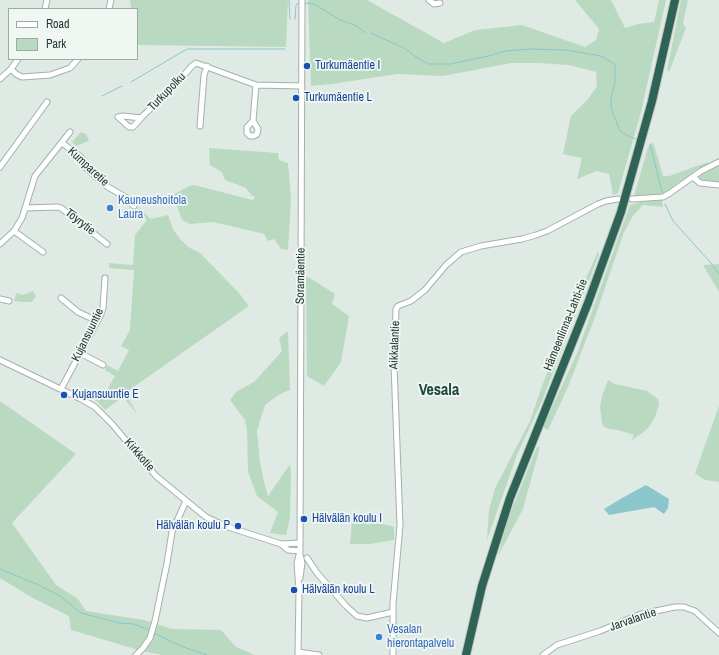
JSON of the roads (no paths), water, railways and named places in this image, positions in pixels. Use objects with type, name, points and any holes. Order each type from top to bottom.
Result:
[{"type":"highway","name":"Hämeenlinna-Lahti-tie","points":[[466,655],[482,586],[510,498],[582,317],[621,212],[652,101],[675,0]]},
{"type":"street","name":"Soramäentie","points":[[298,654],[299,590],[297,563],[300,551],[302,0]]},
{"type":"street","points":[[429,0],[434,4],[440,3]]},
{"type":"street","points":[[0,79],[11,69],[17,60]]},
{"type":"street","points":[[11,69],[22,77],[50,75],[70,68],[77,60]]},
{"type":"street","name":"Turkupolku","points":[[141,118],[192,66],[196,63],[206,66]]},
{"type":"street","points":[[200,126],[206,66],[256,85],[302,86]]},
{"type":"street","points":[[253,121],[256,85]]},
{"type":"street","points":[[0,167],[47,102]]},
{"type":"street","points":[[0,244],[14,231],[22,218],[35,176],[70,132]]},
{"type":"street","name":"Kumparetie","points":[[62,143],[81,157],[85,167],[108,187],[127,198],[134,206]]},
{"type":"street","points":[[632,199],[663,197],[702,171],[719,162]]},
{"type":"street","points":[[693,177],[700,183],[719,185]]},
{"type":"street","name":"Aikkalantie","points":[[393,655],[393,612],[400,525],[394,365],[395,316],[398,306],[411,301],[431,285],[446,265],[461,252],[481,246],[536,235],[598,204],[618,199]]},
{"type":"street","name":"Töyrytie","points":[[26,208],[62,208],[107,244]]},
{"type":"street","points":[[14,231],[43,252]]},
{"type":"street","name":"Kujansuuntie","points":[[61,389],[103,308],[105,278]]},
{"type":"street","points":[[61,298],[78,312],[97,322]]},
{"type":"street","points":[[0,299],[9,301]]},
{"type":"street","points":[[80,353],[103,365]]},
{"type":"street","name":"Kirkkotie","points":[[0,360],[95,407],[112,424],[156,476],[186,501],[215,522],[281,544],[300,543]]},
{"type":"street","points":[[136,655],[144,648],[150,638],[155,621],[172,532],[186,501]]},
{"type":"street","name":"Kirkkotie","points":[[281,544],[288,550],[300,551]]},
{"type":"street","points":[[307,558],[326,584],[357,616],[367,618],[393,612]]},
{"type":"street","name":"Jarvalantie","points":[[543,655],[557,645],[600,631],[641,614],[675,607],[684,607],[695,611],[719,633]]},
{"type":"street","points":[[298,654],[319,655]]},
{"type":"water","points":[[646,485],[669,499],[668,508],[664,514],[654,507],[609,515],[604,509],[622,498]]},
{"type":"waterway","points":[[289,0],[290,19]]},
{"type":"waterway","points":[[295,19],[296,5],[299,3]]},
{"type":"waterway","points":[[305,3],[314,4],[340,20],[355,25],[366,33]]},
{"type":"waterway","points":[[371,33],[404,48],[428,64],[450,64],[505,51],[531,49],[566,50],[601,56],[615,64],[615,83],[611,97],[611,108],[620,131],[636,139]]},
{"type":"waterway","points":[[131,82],[187,49],[285,49]]},
{"type":"waterway","points":[[102,96],[122,86]]},
{"type":"waterway","points":[[650,144],[662,192]]},
{"type":"waterway","points":[[665,204],[673,221],[719,274]]},
{"type":"waterway","points":[[0,569],[39,585],[60,596],[81,613],[119,623],[134,624],[149,630]]},
{"type":"waterway","points":[[154,633],[183,647],[207,655]]},
{"type":"place","name":"Turkumäentie I","points":[[307,66]]},
{"type":"place","name":"Turkumäentie L","points":[[296,98]]},
{"type":"place","name":"Kauneushoitola Laura","points":[[110,208]]},
{"type":"place","name":"Kujansuuntie E","points":[[64,395]]},
{"type":"place","name":"Hälvälän koulu I","points":[[304,519]]},
{"type":"place","name":"Hälvälän koulu P","points":[[238,526]]},
{"type":"place","name":"Hälvälän koulu L","points":[[294,590]]},
{"type":"place","name":"Vesalan hierontapalvelu","points":[[379,637]]},
{"type":"district","name":"Vesala","points":[[439,391]]}]
